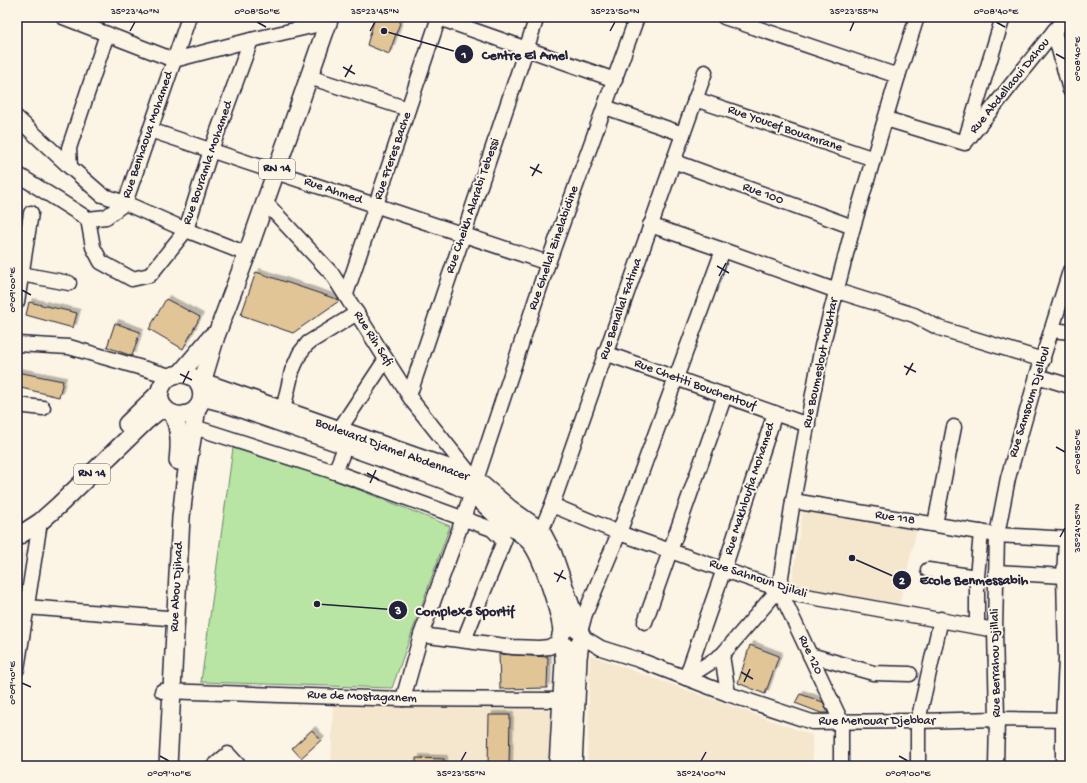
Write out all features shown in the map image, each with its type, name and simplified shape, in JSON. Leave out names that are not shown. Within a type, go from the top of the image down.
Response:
[{"type":"main road","name":"RN 14","points":[[200,391],[222,321],[329,19]]},
{"type":"main road","name":"RN 14","points":[[17,526],[27,520],[54,497],[202,349],[222,321]]},
{"type":"main road","points":[[192,376],[200,391],[192,413],[186,415],[169,412],[160,398],[168,383],[192,376]]},
{"type":"main road","name":"Boulevard Djamel Abdennacer","points":[[200,391],[221,402],[450,483],[473,487]]},
{"type":"main road","name":"Boulevard Djamel Abdennacer","points":[[200,391],[283,410],[454,470],[473,487],[510,509],[536,538],[553,554],[573,639],[566,763]]},
{"type":"main road","name":"Rue Abou Djihad","points":[[158,766],[167,691],[182,511],[200,391]]},
{"type":"main road","name":"RN 14","points":[[17,537],[40,522],[58,506],[146,421],[157,412],[169,412]]},
{"type":"main road","name":"Rue Abou Djihad","points":[[168,766],[167,618],[174,485],[180,443],[179,428],[169,412]]},
{"type":"main road","name":"Boulevard Djamel Abdennacer","points":[[566,763],[562,700],[564,662],[573,639]]},
{"type":"street","points":[[64,17],[174,60],[329,19]]},
{"type":"street","name":"Rue Benhaoua Mohamed","points":[[88,219],[106,217],[125,203],[189,17]]},
{"type":"street","points":[[438,17],[615,80]]},
{"type":"street","name":"Rue Freres Bache","points":[[346,294],[438,17]]},
{"type":"street","name":"Rue Cheikh Alarabi Tebessi","points":[[409,396],[537,17]]},
{"type":"street","name":"Rue Ghellal Zinelabidine","points":[[402,699],[420,635],[463,519],[548,263],[637,17]]},
{"type":"street","points":[[724,17],[898,76]]},
{"type":"street","name":"Rue Boumeslout Mokhtar","points":[[779,589],[822,346],[853,227],[917,17]]},
{"type":"street","points":[[964,143],[1003,17]]},
{"type":"street","points":[[1054,31],[1066,17]]},
{"type":"street","name":"Rue Abdellaoui Dahou","points":[[886,119],[964,143],[1054,31]]},
{"type":"street","name":"Rue Abdellaoui Dahou","points":[[1054,31],[1070,90]]},
{"type":"street","points":[[70,167],[69,148],[107,34]]},
{"type":"street","name":"Rue Bouramla Mohamed","points":[[88,219],[93,247],[101,262],[132,279],[150,275],[186,230],[211,150],[251,40]]},
{"type":"street","name":"Rue Benallal Fatima","points":[[536,538],[552,505],[705,72]]},
{"type":"street","points":[[309,77],[408,109]]},
{"type":"street","name":"Rue Youcef Bouamrane","points":[[695,99],[874,159]]},
{"type":"street","points":[[605,107],[683,134]]},
{"type":"street","points":[[17,118],[102,195],[125,203],[186,230],[247,254]]},
{"type":"street","name":"Rue Ahmed","points":[[150,130],[548,263]]},
{"type":"street","name":"Rue 100","points":[[673,161],[853,227]]},
{"type":"street","points":[[17,174],[88,219]]},
{"type":"street","name":"Rue Rih Safi","points":[[265,202],[332,274],[409,396],[473,487]]},
{"type":"street","points":[[17,302],[21,274],[21,245],[31,213]]},
{"type":"street","points":[[650,225],[836,291],[914,315],[939,328],[1043,360]]},
{"type":"street","points":[[420,635],[513,647],[539,648],[549,647],[573,639],[619,533],[723,250]]},
{"type":"street","name":"Rue Samsoum Djelloul","points":[[997,535],[1008,478],[1037,376],[1070,271]]},
{"type":"street","points":[[21,274],[69,283]]},
{"type":"street","points":[[283,410],[292,371],[300,353],[308,343],[357,313]]},
{"type":"street","points":[[1052,330],[1070,332]]},
{"type":"street","points":[[17,344],[70,347],[137,366],[168,383]]},
{"type":"street","name":"Rue Chetiti Bouchentouf","points":[[606,353],[808,425]]},
{"type":"street","points":[[339,430],[386,359]]},
{"type":"street","points":[[1037,376],[1070,386]]},
{"type":"street","points":[[644,622],[725,395]]},
{"type":"street","points":[[17,405],[43,408]]},
{"type":"street","name":"Rue Makhloufia Mohamed","points":[[686,678],[724,569],[775,413]]},
{"type":"street","points":[[194,427],[335,472],[492,529],[504,541],[464,640]]},
{"type":"street","points":[[935,524],[954,428]]},
{"type":"street","points":[[335,472],[346,445]]},
{"type":"street","name":"Rue 118","points":[[794,501],[997,535],[1068,539]]},
{"type":"street","name":"Rue Sahnoun Djilali","points":[[552,505],[619,533],[779,589],[808,596],[995,630]]},
{"type":"street","points":[[17,669],[40,522]]},
{"type":"street","points":[[978,626],[977,577],[981,532]]},
{"type":"street","name":"Rue Berrahou Djillali","points":[[996,766],[997,719],[995,630],[997,535]]},
{"type":"street","points":[[1063,766],[1068,659],[1064,576],[1068,539]]},
{"type":"street","points":[[928,570],[977,577]]},
{"type":"street","points":[[996,572],[1064,576]]},
{"type":"street","points":[[686,678],[722,655],[779,589]]},
{"type":"street","name":"Rue 120","points":[[779,589],[841,721]]},
{"type":"street","points":[[26,607],[167,618]]},
{"type":"street","points":[[918,766],[918,721],[941,620]]},
{"type":"street","name":"Rue Menouar Djebbar","points":[[573,639],[639,660],[728,694],[812,722],[997,719],[1066,720]]},
{"type":"street","points":[[722,655],[728,694]]},
{"type":"street","points":[[810,655],[873,673],[910,674]]},
{"type":"street","name":"Rue de Mostaganem","points":[[167,691],[402,699],[562,700]]},
{"type":"street","points":[[841,721],[841,766]]},
{"type":"street","points":[[214,766],[228,754],[239,766]]},
{"type":"shaded area","points":[[803,509],[917,529],[899,606],[791,588]]},
{"type":"shaded area","points":[[25,551],[17,605],[17,555]]},
{"type":"shaded area","points":[[590,655],[812,735],[813,766],[587,766]]},
{"type":"shaded area","points":[[333,705],[551,710],[550,766],[331,766]]},
{"type":"green space","points":[[233,448],[332,479],[450,526],[392,688],[201,682]]},
{"type":"building","points":[[375,17],[402,17],[389,54],[367,45]]},
{"type":"building","points":[[608,17],[628,17],[625,24],[607,19]]},
{"type":"building","points":[[256,272],[339,301],[293,333],[241,315]]},
{"type":"building","points":[[166,299],[200,317],[183,349],[149,329]]},
{"type":"building","points":[[29,302],[77,313],[73,328],[26,315]]},
{"type":"building","points":[[115,323],[140,332],[132,356],[107,347]]},
{"type":"building","points":[[17,372],[63,381],[59,397],[17,387]]},
{"type":"building","points":[[750,645],[779,656],[765,694],[738,683]]},
{"type":"building","points":[[499,654],[548,657],[547,688],[500,689]]},
{"type":"building","points":[[800,694],[823,702],[828,713],[821,713],[795,703]]},
{"type":"building","points":[[489,715],[510,715],[509,766],[488,766]]},
{"type":"building","points":[[312,730],[321,740],[301,758],[292,748]]},
{"type":"building","points":[[416,758],[444,759],[444,766],[416,766]]},
{"type":"place","name":"Centre El Amel","points":[[384,31]]},
{"type":"place","name":"Ecole Benmessabih","points":[[852,558]]},
{"type":"place","name":"Complexe Sportif","points":[[317,604]]}]
